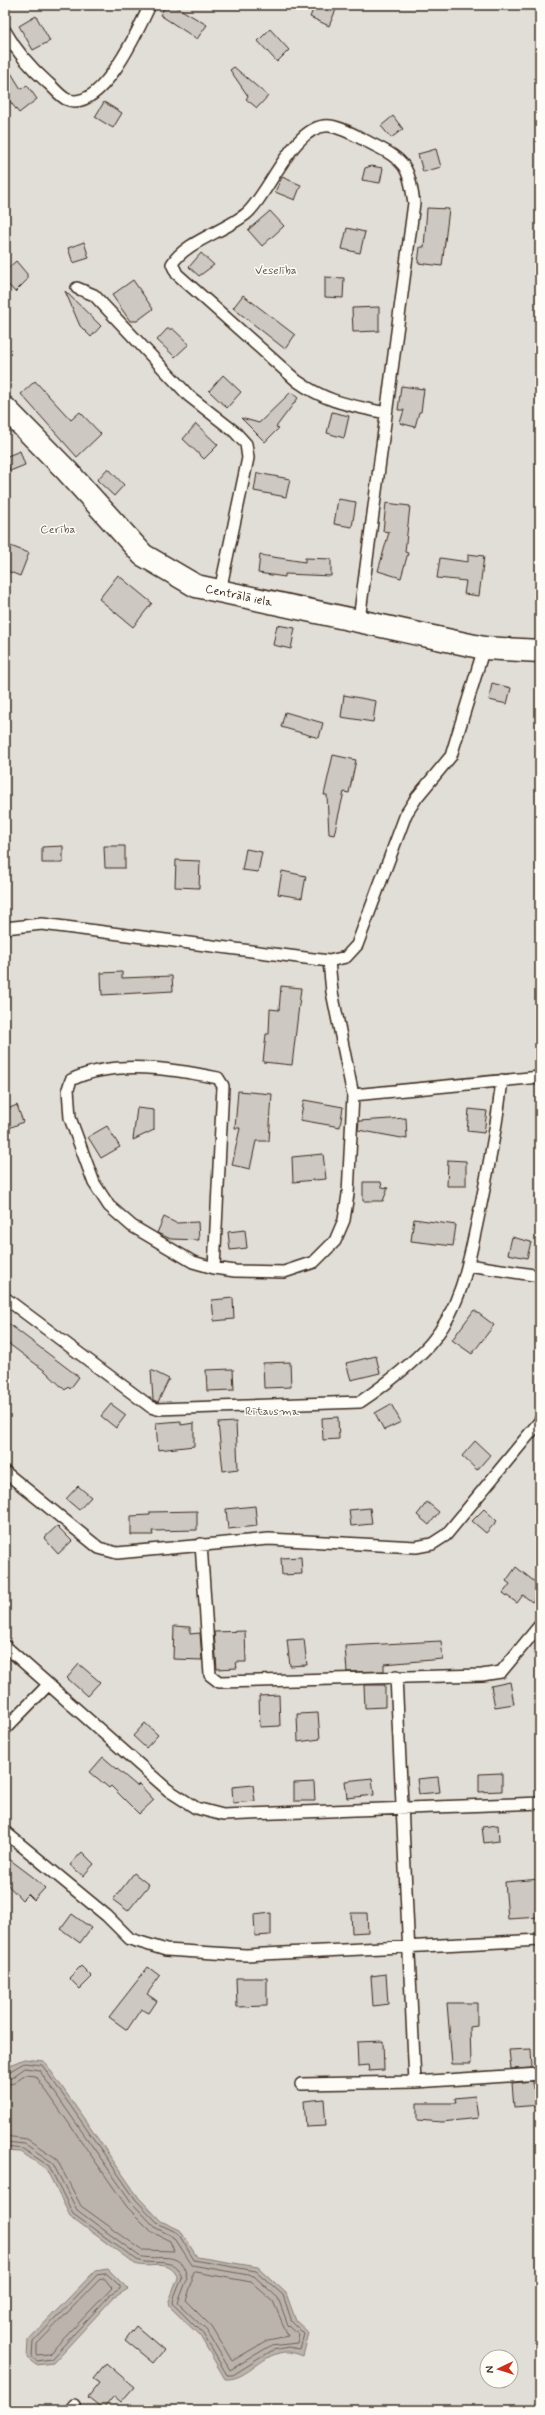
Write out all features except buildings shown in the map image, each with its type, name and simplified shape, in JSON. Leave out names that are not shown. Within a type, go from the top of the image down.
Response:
[{"type":"street","name":"Centrālā iela","points":[[5,408],[67,471],[143,555],[196,586],[484,648],[540,651]]},
{"type":"lane","points":[[5,31],[40,76],[66,99],[77,101],[92,96],[106,82],[136,34],[150,5]]},
{"type":"lane","points":[[359,620],[414,203],[409,174],[395,155],[347,131],[328,126],[313,130],[297,143],[248,212],[230,226],[178,254],[172,264],[177,274],[297,381],[314,393],[332,402],[386,412]]},
{"type":"lane","points":[[77,288],[94,295],[188,396],[235,432],[246,444],[248,458],[220,591]]},
{"type":"lane","points":[[5,928],[42,924],[329,961],[346,957],[357,945],[406,814],[416,797],[450,756],[484,648]]},
{"type":"lane","points":[[214,1268],[223,1086],[218,1078],[182,1071],[124,1068],[83,1074],[71,1080],[68,1088],[70,1118],[94,1183],[109,1206],[132,1226],[193,1262],[214,1268],[260,1272],[284,1272],[301,1268],[318,1261],[335,1241],[344,1220],[348,1194],[353,1095],[332,992],[329,961]]},
{"type":"lane","points":[[353,1095],[540,1077]]},
{"type":"lane","points":[[5,1298],[151,1408],[360,1402],[387,1384],[431,1343],[456,1303],[468,1265],[497,1132],[502,1080]]},
{"type":"lane","points":[[468,1265],[540,1276]]},
{"type":"lane","points":[[5,1472],[99,1548],[117,1553],[201,1544],[269,1539],[416,1547],[432,1544],[446,1535],[540,1421]]},
{"type":"lane","points":[[201,1544],[211,1678],[219,1682],[396,1676],[482,1675],[501,1672],[540,1625]]},
{"type":"lane","points":[[5,1646],[168,1790],[196,1808],[223,1815],[540,1803]]},
{"type":"lane","points":[[396,1676],[416,2082]]},
{"type":"lane","points":[[5,1729],[48,1684]]},
{"type":"lane","points":[[5,1832],[107,1916],[130,1939],[166,1950],[246,1955],[540,1940]]},
{"type":"lane","points":[[301,2084],[416,2082],[540,2074]]},
{"type":"green space","points":[[5,5],[540,5],[540,2410],[5,2410]]},
{"type":"water","points":[[24,2059],[44,2061],[139,2198],[161,2221],[180,2230],[197,2257],[258,2267],[286,2293],[296,2321],[309,2333],[303,2356],[290,2352],[279,2353],[271,2356],[241,2375],[225,2379],[200,2336],[170,2307],[169,2301],[178,2278],[174,2272],[165,2266],[135,2264],[70,2216],[46,2169],[21,2152],[5,2151],[5,2072],[12,2064]]},
{"type":"water","points":[[108,2269],[128,2289],[113,2298],[53,2363],[36,2365],[27,2358],[28,2340],[95,2271]]},
{"type":"park label","name":"Veselība","points":[[276,270]]},
{"type":"park label","name":"Cerība","points":[[58,529]]},
{"type":"park label","name":"Rītausma","points":[[272,1411]]}]
